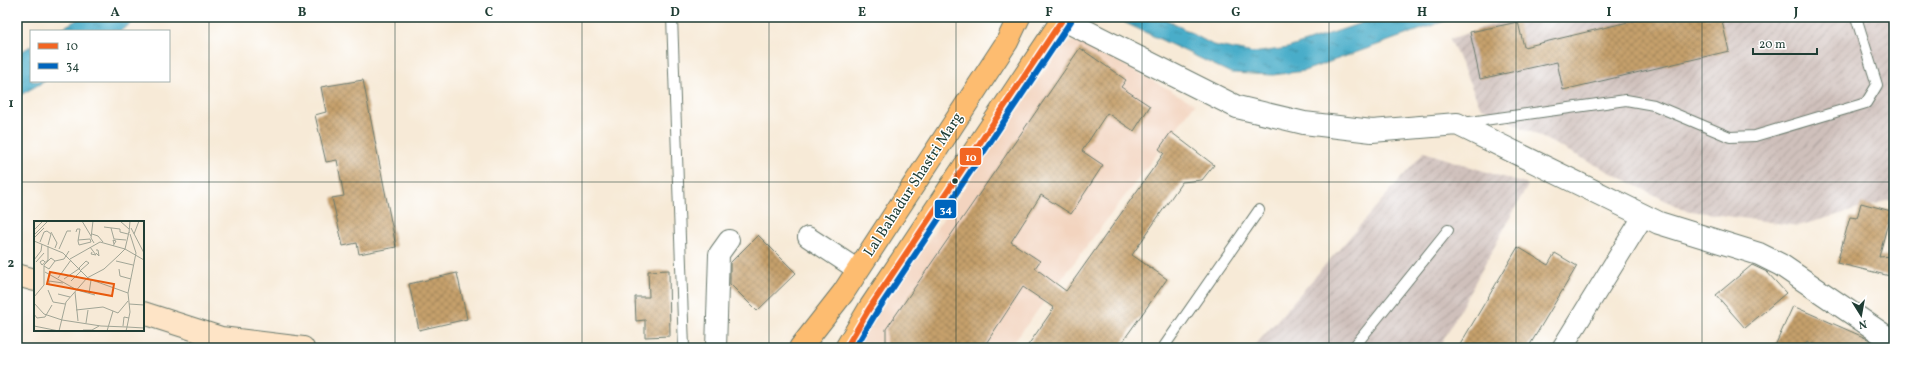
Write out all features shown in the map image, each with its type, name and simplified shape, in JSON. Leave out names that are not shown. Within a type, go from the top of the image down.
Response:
[{"type":"main road","name":"Lal Bahadur Shastri Marg","points":[[800,348],[843,293],[1008,42],[1019,17]]},
{"type":"main road","name":"Lal Bahadur Shastri Marg","points":[[846,348],[868,309],[1062,18]]},
{"type":"main road","points":[[17,275],[34,280]]},
{"type":"main road","points":[[144,314],[221,338],[303,348]]},
{"type":"street","points":[[1062,18],[1237,107],[1304,123],[1372,130],[1457,124],[1644,215],[1677,229],[1759,254],[1780,265],[1894,342]]},
{"type":"street","points":[[1562,348],[1644,215]]},
{"type":"street","points":[[808,237],[858,270]]},
{"type":"street","points":[[716,348],[719,254],[729,240]]},
{"type":"lane","points":[[672,17],[684,348]]},
{"type":"lane","points":[[1457,124],[1626,100],[1654,105],[1730,137],[1755,136],[1866,103],[1877,85],[1856,17]]},
{"type":"lane","points":[[1163,348],[1259,210]]},
{"type":"lane","points":[[1353,348],[1448,230]]},
{"type":"shaded area","points":[[1515,17],[1894,17],[1894,199],[1798,226],[1684,210],[1480,106],[1450,39]]},
{"type":"shaded area","points":[[1079,40],[1195,104],[1009,348],[854,348],[1063,45]]},
{"type":"shaded area","points":[[1424,152],[1528,185],[1439,348],[1253,348]]},
{"type":"water","points":[[82,17],[141,17],[122,30],[59,30]]},
{"type":"water","points":[[1113,17],[1162,17],[1213,45],[1253,53],[1288,48],[1379,17],[1456,17],[1304,71],[1273,75],[1231,73]]},
{"type":"water","points":[[30,47],[30,82],[43,82],[17,97],[17,54]]},
{"type":"building","points":[[1649,17],[1721,17],[1729,51],[1563,90],[1557,62],[1480,79],[1470,32],[1518,22],[1524,47]]},
{"type":"building","points":[[1080,48],[1126,80],[1121,87],[1150,106],[1134,131],[1107,113],[1082,151],[1103,165],[1071,214],[1041,195],[1011,242],[1040,261],[1035,268],[1066,291],[1164,153],[1159,149],[1171,132],[1214,165],[1202,180],[1182,182],[1132,255],[1167,279],[1118,348],[1026,348],[1054,308],[1023,287],[983,348],[886,348],[886,329]]},
{"type":"building","points":[[363,80],[396,247],[359,254],[357,243],[343,246],[332,198],[344,196],[337,160],[326,162],[315,115],[326,112],[321,87]]},
{"type":"building","points":[[1861,203],[1891,211],[1879,257],[1894,256],[1894,277],[1837,263],[1850,217],[1857,218]]},
{"type":"building","points":[[758,235],[796,273],[757,311],[730,284],[730,263]]},
{"type":"building","points":[[1518,247],[1548,265],[1555,253],[1577,266],[1528,348],[1458,348]]},
{"type":"building","points":[[1752,265],[1767,272],[1786,293],[1745,328],[1716,295]]},
{"type":"building","points":[[669,270],[670,336],[645,337],[645,320],[636,321],[635,297],[649,297],[648,271]]},
{"type":"building","points":[[457,273],[467,319],[419,330],[409,284]]},
{"type":"building","points":[[1793,306],[1868,339],[1881,348],[1822,348],[1807,341],[1803,348],[1774,348]]},
{"type":"transit line","name":"10","points":[[846,348],[869,309],[1064,17]]},
{"type":"transit line","name":"34","points":[[855,348],[876,313],[1071,21]]}]
